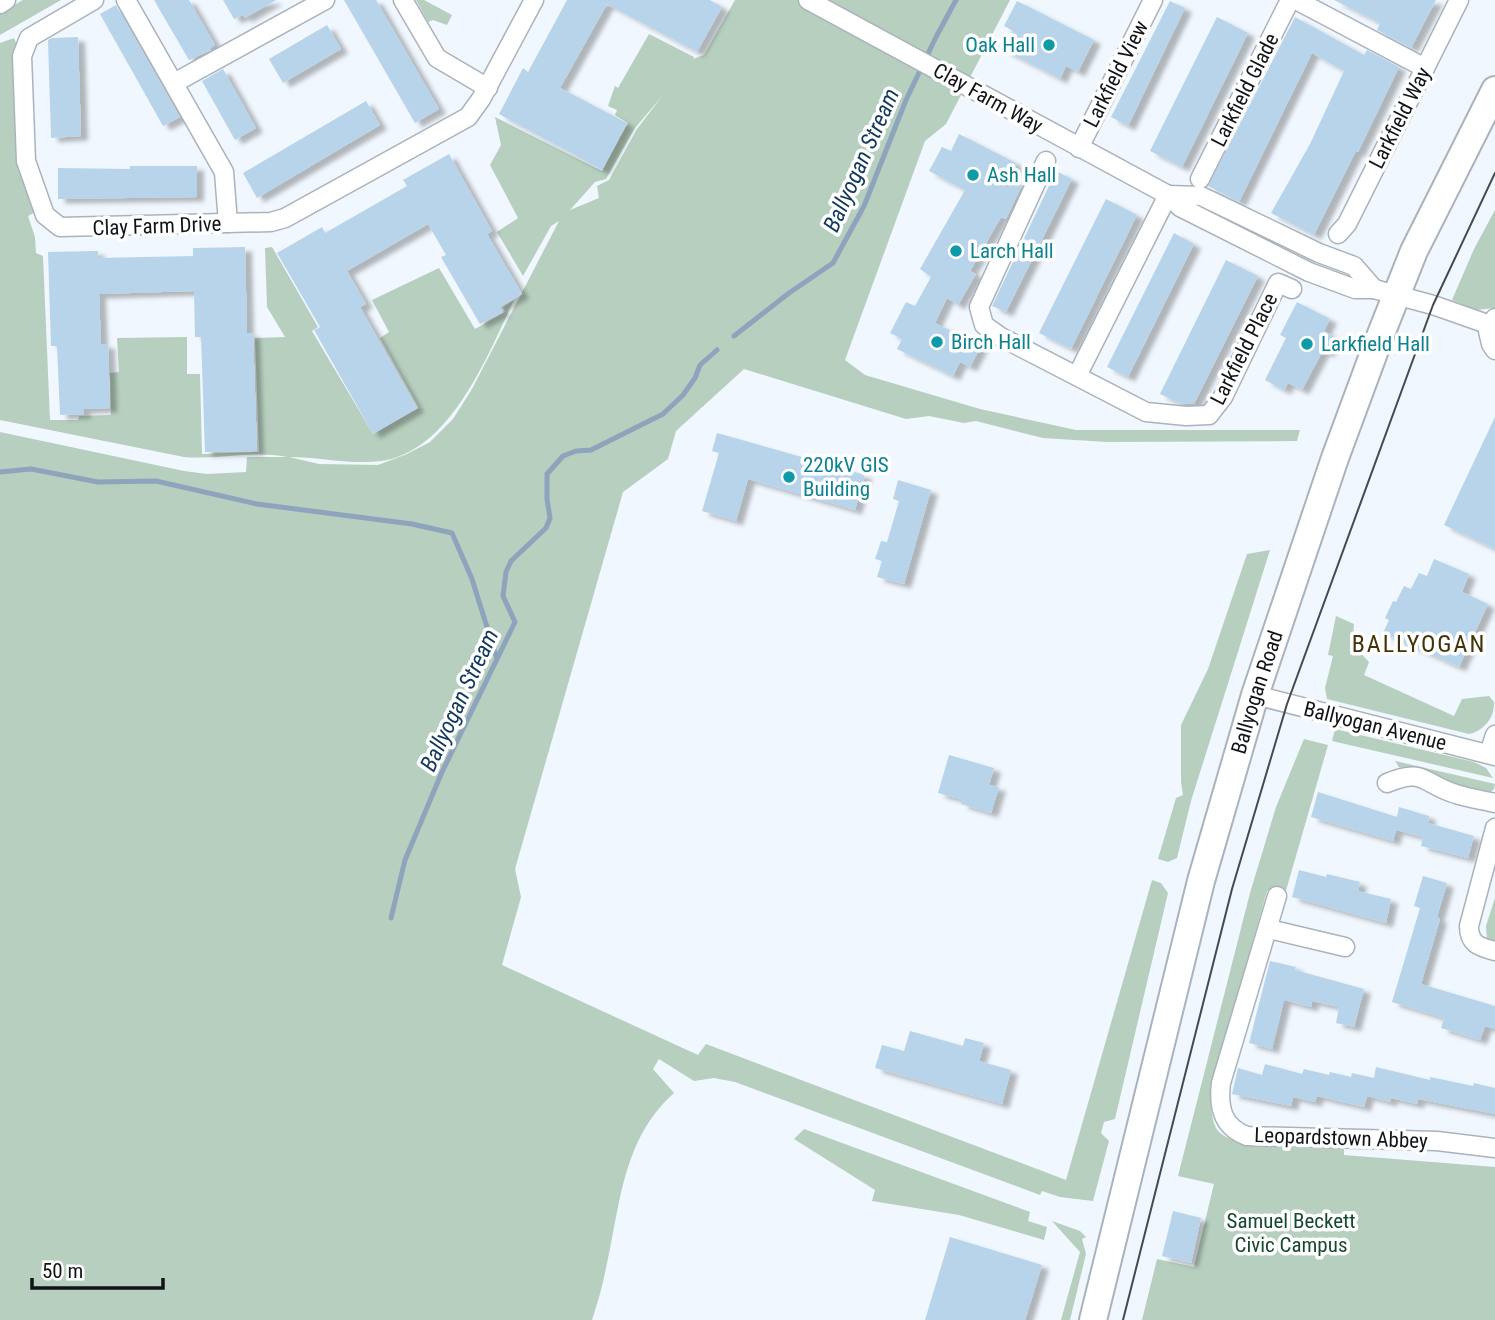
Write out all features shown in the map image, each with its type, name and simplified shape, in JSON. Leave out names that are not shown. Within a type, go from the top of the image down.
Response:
[{"type":"street","points":[[0,4],[6,0]]},
{"type":"street","name":"Clay Farm Drive","points":[[94,0],[29,38],[22,56],[26,161],[45,215],[60,227],[271,222],[285,218],[468,117],[488,88],[534,0]]},
{"type":"street","points":[[126,0],[224,172],[228,223]]},
{"type":"street","points":[[174,83],[325,0]]},
{"type":"street","points":[[403,0],[437,58],[488,88]]},
{"type":"street","name":"Clay Farm Way","points":[[808,0],[1168,195],[1180,207],[1309,272],[1355,289],[1385,292],[1492,321]]},
{"type":"street","name":"Larkfield View","points":[[1079,148],[1153,0]]},
{"type":"street","name":"Larkfield Glade","points":[[1200,179],[1290,0]]},
{"type":"street","points":[[1296,0],[1425,68]]},
{"type":"street","name":"Larkfield Way","points":[[1338,234],[1347,224],[1459,0]]},
{"type":"street","name":"Ballyogan Road","points":[[1093,1320],[1200,881],[1255,695],[1335,458],[1385,292],[1442,194],[1495,90]]},
{"type":"street","name":"Larkfield Place","points":[[1046,161],[979,307],[984,325],[1000,337],[1146,412],[1209,415],[1223,397],[1278,283],[1292,289]]},
{"type":"street","points":[[1077,376],[1168,195]]},
{"type":"street","points":[[1492,321],[1488,338],[1495,350]]},
{"type":"street","name":"Ballyogan Avenue","points":[[1255,695],[1492,755]]},
{"type":"street","points":[[1492,755],[1495,735]]},
{"type":"street","points":[[1387,783],[1407,775],[1418,776],[1456,794],[1495,803]]},
{"type":"street","points":[[1495,828],[1469,926],[1469,935],[1477,946],[1495,951]]},
{"type":"street","name":"Leopardstown Abbey","points":[[1278,896],[1221,1083],[1219,1100],[1227,1123],[1236,1132],[1247,1136],[1437,1141],[1495,1148]]},
{"type":"street","points":[[1269,929],[1345,947]]},
{"type":"green space","points":[[23,0],[61,0],[0,35],[0,13]]},
{"type":"green space","points":[[416,0],[424,0],[452,15],[447,25],[433,20],[428,22]]},
{"type":"green space","points":[[735,0],[1010,0],[946,124],[925,141],[845,360],[865,375],[980,409],[1076,430],[1300,430],[1297,441],[1107,442],[1043,438],[976,421],[964,423],[929,416],[906,419],[744,369],[676,431],[668,459],[623,492],[515,869],[521,897],[502,965],[698,1055],[706,1044],[1066,1180],[1152,880],[1161,883],[1168,893],[1115,1119],[1104,1122],[1101,1133],[1109,1141],[1093,1201],[1060,1197],[1042,1191],[1040,1195],[735,1082],[714,1078],[694,1081],[659,1059],[653,1069],[674,1093],[656,1112],[633,1154],[619,1200],[604,1279],[592,1320],[0,1320],[0,432],[207,474],[246,472],[247,457],[287,457],[261,454],[184,457],[0,420],[0,43],[14,38],[16,43],[18,165],[35,212],[28,216],[35,237],[36,253],[43,256],[50,420],[78,420],[79,416],[111,415],[110,373],[119,372],[117,338],[187,337],[187,374],[200,374],[202,454],[259,452],[255,338],[285,337],[267,307],[265,248],[272,247],[318,327],[312,331],[373,434],[419,408],[380,338],[389,332],[372,300],[439,268],[475,329],[505,312],[503,307],[514,300],[464,398],[428,440],[406,454],[381,461],[289,457],[319,464],[378,465],[407,454],[430,442],[453,419],[472,389],[559,221],[551,226],[523,276],[497,232],[518,218],[490,165],[501,145],[495,117],[602,171],[628,123],[615,115],[617,110],[608,106],[615,86],[618,88],[649,34],[694,57],[693,59],[704,55]],"holes":[[[663,95],[637,129],[609,180],[597,186],[599,198],[570,210],[595,182],[606,179],[635,128]]]},
{"type":"green space","points":[[1495,210],[1495,308],[1476,310],[1452,300],[1474,249]]},
{"type":"green space","points":[[1270,550],[1191,801],[1177,858],[1168,862],[1158,859],[1176,798],[1183,795],[1181,725],[1208,669],[1247,554]]},
{"type":"green space","points":[[1336,616],[1354,624],[1356,645],[1369,662],[1364,675],[1454,716],[1462,699],[1489,696],[1494,702],[1494,708],[1488,722],[1469,734],[1327,699],[1325,688],[1333,656],[1328,655]]},
{"type":"green space","points":[[1335,729],[1474,762],[1486,768],[1493,778],[1332,741]]},
{"type":"green space","name":"Samuel Beckett Civic Campus","points":[[1304,739],[1328,745],[1285,894],[1267,891],[1211,1090],[1214,1124],[1224,1136],[1255,1145],[1344,1148],[1344,1155],[1495,1167],[1495,1320],[1142,1320],[1157,1259],[1194,1267],[1214,1184],[1178,1176],[1250,893],[1276,807]]},
{"type":"green space","points":[[1395,761],[1495,784],[1494,789],[1488,794],[1465,789],[1399,767]]},
{"type":"green space","points":[[1495,898],[1495,942],[1487,940],[1486,926]]},
{"type":"green space","points":[[804,1129],[1030,1212],[1028,1221],[1047,1227],[1044,1240],[959,1215],[872,1201],[875,1190],[794,1139]]},
{"type":"green space","points":[[1052,1221],[1080,1231],[1086,1237],[1082,1239],[1086,1254],[1070,1320],[1061,1320],[1080,1252]]},
{"type":"building","points":[[154,0],[189,0],[215,45],[211,50],[189,60]]},
{"type":"building","points":[[223,0],[276,0],[245,18],[243,15],[234,19]]},
{"type":"building","points":[[344,0],[376,0],[439,109],[415,123]]},
{"type":"building","points":[[567,0],[710,0],[722,7],[697,52],[607,4],[560,88],[627,123],[602,170],[499,114],[523,68],[528,72]]},
{"type":"building","points":[[1334,0],[1436,0],[1411,48],[1377,30],[1380,23]]},
{"type":"building","name":"Oak Hall","points":[[1017,1],[1094,40],[1078,72],[1066,66],[1060,79],[1004,50],[1013,31],[1004,26]]},
{"type":"building","points":[[1170,1],[1185,8],[1128,126],[1111,117]]},
{"type":"building","points":[[116,5],[180,117],[163,126],[100,14]]},
{"type":"building","points":[[1217,17],[1248,33],[1182,167],[1150,151]]},
{"type":"building","points":[[1295,17],[1364,55],[1367,50],[1399,67],[1314,235],[1271,213],[1310,144],[1344,71],[1312,53],[1239,202],[1208,186]]},
{"type":"building","points":[[327,25],[341,49],[283,83],[269,59]]},
{"type":"building","points":[[78,37],[81,136],[51,138],[48,40]]},
{"type":"building","points":[[223,69],[256,128],[235,140],[202,81]]},
{"type":"building","points":[[366,101],[380,125],[257,198],[243,173]]},
{"type":"building","points":[[959,134],[1016,163],[1009,178],[1022,185],[1006,219],[1001,217],[970,271],[976,274],[958,305],[947,298],[935,323],[981,346],[970,367],[960,362],[953,376],[897,349],[902,339],[890,333],[906,302],[915,306],[931,277],[920,269],[965,190],[929,171],[942,147],[951,151]]},
{"type":"building","points":[[449,154],[492,231],[487,234],[522,294],[500,307],[503,312],[480,324],[441,257],[446,255],[428,224],[347,271],[366,304],[360,307],[417,408],[373,434],[314,330],[320,327],[277,253],[322,227],[325,233],[407,186],[403,180]]},
{"type":"building","points":[[130,166],[197,166],[197,197],[58,199],[58,168],[130,169]]},
{"type":"building","points":[[1056,171],[1072,179],[1006,312],[992,306]]},
{"type":"building","points":[[1106,199],[1137,215],[1071,349],[1039,333]]},
{"type":"building","points":[[1174,233],[1194,244],[1128,377],[1107,367]]},
{"type":"building","points":[[245,247],[247,333],[253,333],[257,451],[205,452],[201,337],[195,337],[194,291],[99,294],[101,344],[108,344],[110,408],[83,409],[84,414],[60,415],[57,346],[51,346],[48,252],[98,251],[98,258],[193,256],[193,248]]},
{"type":"building","points":[[1226,260],[1258,276],[1194,404],[1181,404],[1160,394]]},
{"type":"building","name":"Larkfield Hall","points":[[1297,302],[1330,319],[1324,331],[1336,337],[1327,353],[1323,350],[1302,390],[1288,383],[1284,390],[1265,380],[1286,338],[1280,335]]},
{"type":"building","points":[[1495,417],[1495,549],[1444,525]]},
{"type":"building","name":"220kV GIS Building","points":[[717,433],[865,475],[855,510],[748,479],[736,521],[702,511],[719,453],[712,451]]},
{"type":"building","points":[[898,480],[931,490],[904,584],[877,577],[882,561],[875,559],[881,541],[887,542],[899,501],[893,499]]},
{"type":"building","points":[[1434,559],[1469,574],[1462,592],[1488,604],[1459,667],[1383,633],[1389,620],[1385,618],[1393,601],[1396,602],[1404,586],[1411,589],[1419,573],[1427,576]]},
{"type":"building","points":[[949,755],[994,768],[989,785],[999,787],[991,813],[961,804],[963,800],[938,793]]},
{"type":"building","points":[[1318,792],[1397,817],[1399,807],[1429,816],[1428,823],[1474,836],[1468,858],[1421,846],[1423,837],[1396,830],[1393,841],[1311,817]]},
{"type":"building","points":[[1299,870],[1360,882],[1358,891],[1391,899],[1386,923],[1292,897]]},
{"type":"building","points":[[1423,876],[1447,883],[1437,917],[1440,919],[1421,984],[1495,1006],[1495,1029],[1485,1026],[1480,1040],[1441,1028],[1444,1018],[1392,1002],[1420,908],[1414,906]]},
{"type":"building","points":[[1270,961],[1364,989],[1354,1027],[1336,1023],[1339,1007],[1312,1001],[1311,1007],[1284,1000],[1272,1049],[1249,1043]]},
{"type":"building","points":[[910,1031],[963,1046],[965,1038],[984,1043],[979,1061],[1011,1070],[1002,1104],[875,1068],[882,1045],[904,1051]]},
{"type":"building","points":[[1265,1064],[1302,1074],[1304,1069],[1329,1075],[1330,1072],[1351,1077],[1352,1073],[1374,1078],[1376,1067],[1430,1080],[1430,1077],[1473,1086],[1474,1083],[1495,1088],[1495,1114],[1418,1099],[1417,1104],[1391,1098],[1390,1102],[1367,1096],[1364,1107],[1317,1096],[1315,1102],[1293,1097],[1291,1106],[1232,1094],[1238,1068],[1262,1075]]},
{"type":"building","points":[[1173,1211],[1201,1218],[1191,1263],[1162,1256]]},
{"type":"building","points":[[950,1237],[1042,1265],[1025,1320],[925,1320]]},
{"type":"waterway","name":"Ballyogan Stream","points":[[734,336],[833,263],[864,206],[906,100],[956,0]]},
{"type":"waterway","name":"Ballyogan Stream","points":[[391,918],[405,860],[442,772],[515,622],[503,596],[506,572],[511,561],[546,528],[550,518],[547,474],[563,456],[576,451],[591,450],[663,414],[683,395],[700,365],[717,350]]},
{"type":"waterway","points":[[0,472],[31,469],[98,482],[156,481],[257,504],[412,524],[452,533],[472,579],[496,656]]},
{"type":"tram line","points":[[1123,1320],[1232,889],[1287,704],[1433,305],[1495,173]]},
{"type":"place","name":"Oak Hall","points":[[1049,45]]},
{"type":"place","name":"Ash Hall","points":[[973,175]]},
{"type":"place","name":"Larch Hall","points":[[956,251]]},
{"type":"place","name":"Birch Hall","points":[[937,342]]},
{"type":"place","name":"Larkfield Hall","points":[[1307,344]]},
{"type":"place","name":"220kV GIS Building","points":[[789,477]]},
{"type":"district","name":"BALLYOGAN","points":[[1419,644]]}]
